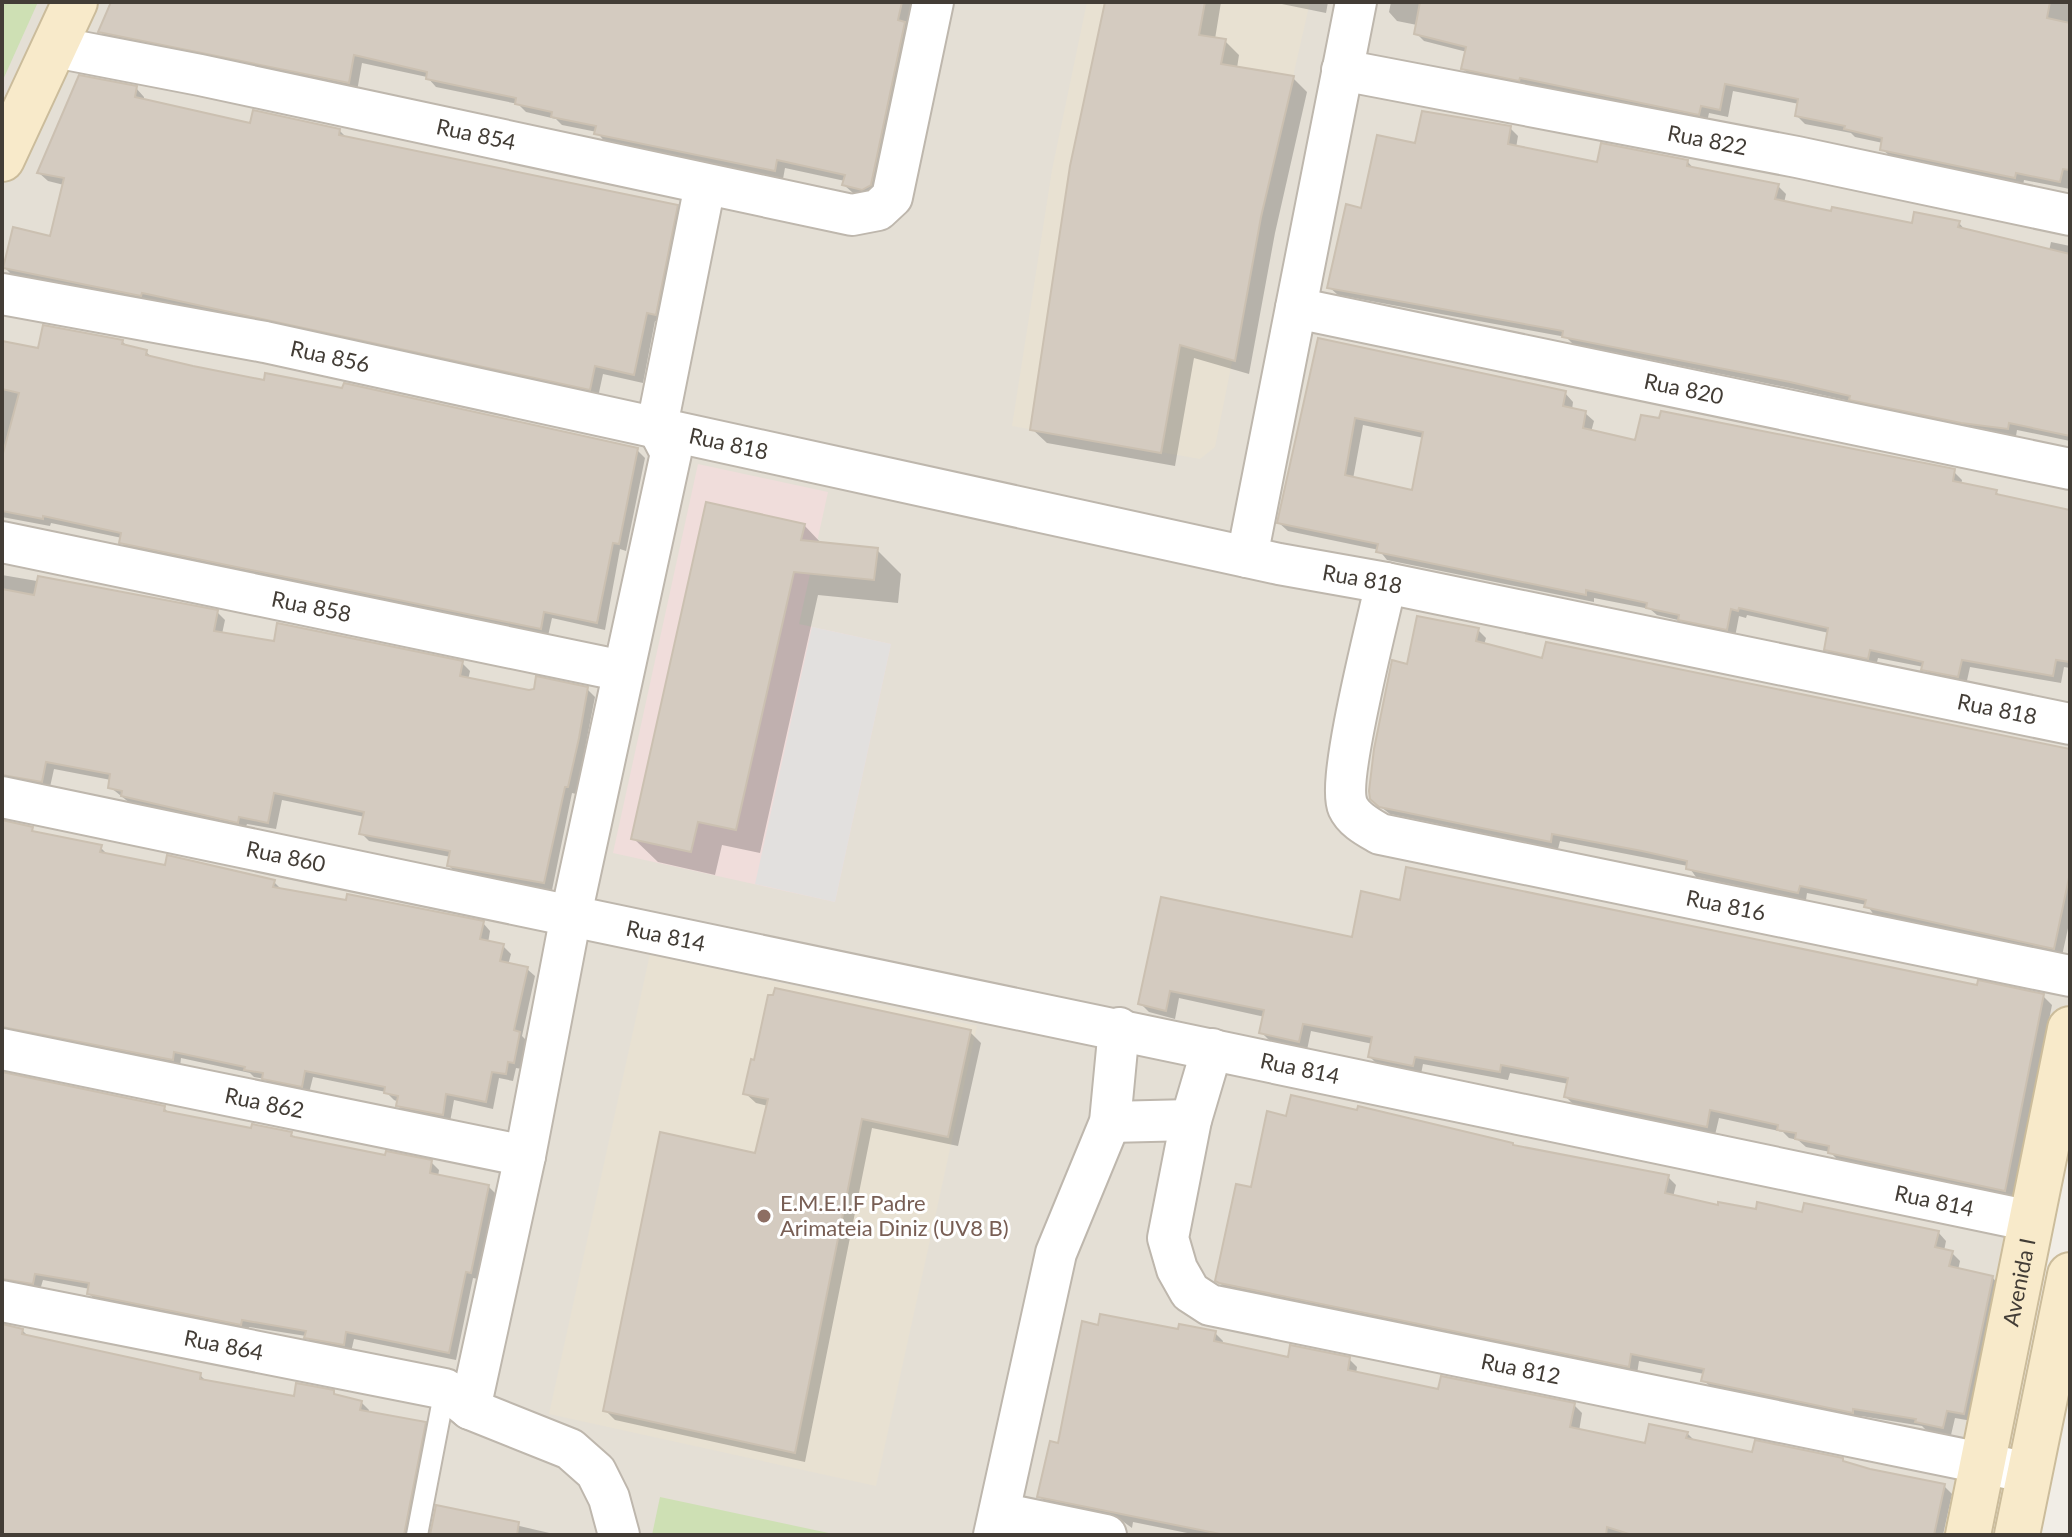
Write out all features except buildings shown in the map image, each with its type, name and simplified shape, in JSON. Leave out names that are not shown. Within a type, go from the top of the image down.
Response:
[{"type":"street","points":[[2,159],[75,2]]},
{"type":"street","name":"Rua 854","points":[[55,47],[852,215],[878,210],[892,197],[933,2]]},
{"type":"street","points":[[1247,557],[1356,2]]},
{"type":"street","name":"Rua 822","points":[[1342,70],[1782,154],[2070,215]]},
{"type":"street","points":[[457,1399],[525,1156],[571,915],[671,453],[657,426],[705,185]]},
{"type":"street","name":"Rua 856","points":[[2,294],[265,342],[657,426]]},
{"type":"street","name":"Rua 820","points":[[1296,308],[2070,469]]},
{"type":"street","name":"Rua 818","points":[[657,426],[1247,557],[2070,724]]},
{"type":"street","name":"Rua 858","points":[[2,542],[623,671]]},
{"type":"street","name":"Rua 816","points":[[1386,583],[1346,766],[1346,805],[1358,820],[1380,834],[2070,976]]},
{"type":"street","name":"Rua 860","points":[[2,797],[571,915]]},
{"type":"street","name":"Rua 814","points":[[571,915],[2031,1221]]},
{"type":"street","points":[[1106,1535],[997,1524],[1056,1253],[1110,1122],[1119,1028]]},
{"type":"street","name":"Avenida I","points":[[1968,1535],[2070,1029]]},
{"type":"street","name":"Rua 862","points":[[2,1049],[525,1156]]},
{"type":"street","name":"Rua 812","points":[[1212,1049],[1191,1120],[1168,1238],[1177,1269],[1190,1292],[1210,1305],[2030,1473]]},
{"type":"street","points":[[1110,1122],[1191,1120]]},
{"type":"street","points":[[2017,1535],[2066,1322],[2070,1275]]},
{"type":"street","name":"Rua 864","points":[[2,1301],[457,1399],[570,1449],[596,1472],[609,1498],[619,1535]]},
{"type":"lane","points":[[417,1535],[457,1399]]},
{"type":"shaded area","points":[[2,2],[2070,2],[2070,1065],[1974,1535],[2,1535]]},
{"type":"shaded area","points":[[1087,2],[1310,2],[1261,217],[1215,447],[1200,459],[1012,426],[1052,170]]},
{"type":"shaded area","points":[[698,464],[828,492],[799,624],[891,644],[835,902],[613,853]]},
{"type":"shaded area","points":[[812,627],[891,644],[835,902],[755,884]]},
{"type":"shaded area","name":"E.M.E.I.F Padre Arimateia Diniz (UV8 B)","points":[[650,954],[977,1026],[876,1486],[549,1414]]},
{"type":"green space","points":[[2,2],[38,2],[2,82]]},
{"type":"green space","points":[[660,1497],[838,1535],[652,1535]]},
{"type":"place","name":"E.M.E.I.F Padre Arimateia Diniz (UV8 B)","points":[[764,1216]]}]
